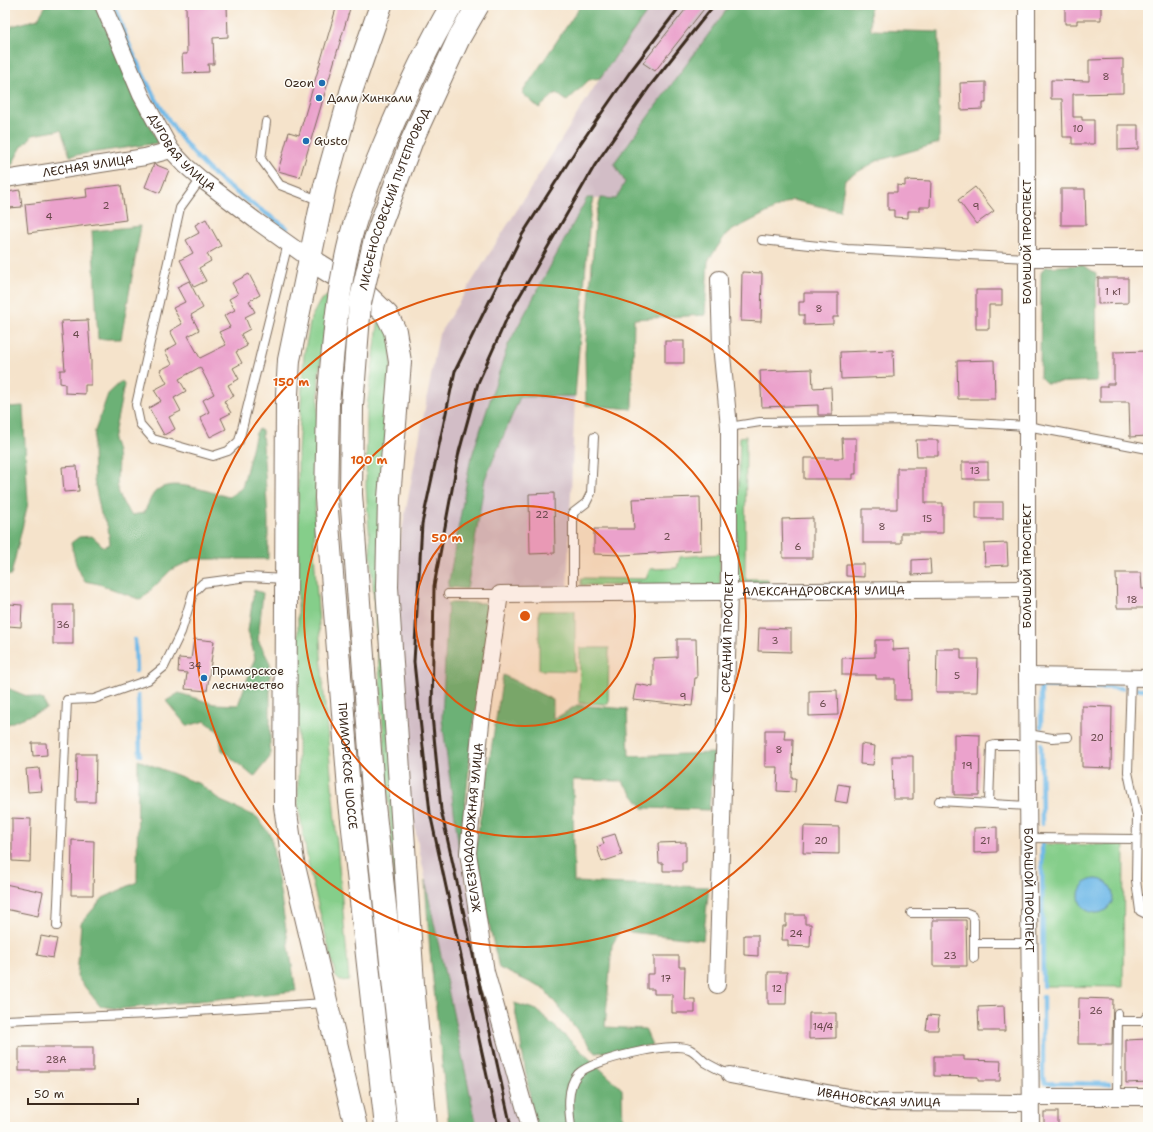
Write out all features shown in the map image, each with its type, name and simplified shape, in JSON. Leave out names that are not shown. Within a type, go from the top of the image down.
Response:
[{"type":"main road","points":[[356,1127],[325,1003],[293,862],[285,806],[289,360],[322,202],[352,89],[381,5]]},
{"type":"main road","name":"ЛИСЬЕНОСОВСКИЙ ПУТЕПРОВОД","points":[[328,404],[338,304],[351,235],[372,174],[395,118],[437,32],[452,5]]},
{"type":"main road","name":"ЛИСЬЕНОСОВСКИЙ ПУТЕПРОВОД","points":[[352,406],[360,303],[376,238],[412,140],[459,38],[478,5]]},
{"type":"main road","points":[[311,260],[364,293],[387,315],[395,331],[400,362],[389,498],[387,587],[412,976],[426,1127]]},
{"type":"main road","name":"ПРИМОРСКОЕ ШОССЕ","points":[[328,404],[326,498],[350,802],[386,1127]]},
{"type":"main road","name":"ПРИМОРСКОЕ ШОССЕ","points":[[352,406],[351,494],[374,805],[410,1127]]},
{"type":"street","name":"ДУГОВАЯ УЛИЦА","points":[[103,5],[141,95],[171,150],[201,179],[311,260]]},
{"type":"street","name":"БОЛЬШОЙ ПРОСПЕКТ","points":[[1028,5],[1027,676],[1030,1127]]},
{"type":"street","name":"ЛЕСНАЯ УЛИЦА","points":[[5,179],[145,157],[171,150]]},
{"type":"street","points":[[1027,258],[1148,258]]},
{"type":"street","name":"СРЕДНИЙ ПРОСПЕКТ","points":[[717,985],[729,592],[728,427],[721,345],[719,279]]},
{"type":"street","name":"АЛЕКСАНДРОВСКАЯ УЛИЦА","points":[[500,594],[1027,590]]},
{"type":"street","name":"ЖЕЛЕЗНОДОРОЖНАЯ УЛИЦА","points":[[500,594],[480,723],[468,853],[486,972],[530,1127]]},
{"type":"street","points":[[1027,676],[1148,678]]},
{"type":"street","name":"ИВАНОВСКАЯ УЛИЦА","points":[[730,1075],[875,1102],[1148,1097]]},
{"type":"lane","points":[[266,122],[261,159],[280,185],[322,202]]},
{"type":"lane","points":[[201,179],[180,208],[136,405],[140,424],[153,439],[213,456],[228,451],[239,441],[288,243]]},
{"type":"lane","points":[[762,240],[847,250],[1027,258]]},
{"type":"lane","points":[[728,427],[760,422],[917,420],[1027,426],[1148,449]]},
{"type":"lane","points":[[573,594],[573,513],[586,503],[591,493],[594,437]]},
{"type":"lane","points":[[57,926],[67,700],[94,699],[148,680],[164,667],[181,632],[192,593],[203,583],[247,577],[286,580]]},
{"type":"lane","points":[[448,594],[500,594]]},
{"type":"lane","points":[[1131,678],[1128,772],[1137,815],[1136,839],[1138,904],[1140,911],[1148,915]]},
{"type":"lane","points":[[989,803],[991,746],[1028,739],[1068,738]]},
{"type":"lane","points":[[940,801],[1028,806]]},
{"type":"lane","points":[[1029,838],[1136,839]]},
{"type":"lane","points":[[911,913],[967,913],[972,915],[974,920],[974,958]]},
{"type":"lane","points":[[974,943],[1029,943]]},
{"type":"lane","points":[[5,1020],[150,1014],[325,1003]]},
{"type":"lane","points":[[1117,1097],[1118,1017],[1143,1021],[1148,1015]]},
{"type":"lane","points":[[571,1127],[569,1108],[572,1085],[577,1075],[600,1061],[672,1046],[688,1049],[707,1063],[730,1075]]},
{"type":"shaded area","points":[[652,5],[730,5],[721,16],[616,200],[587,198],[508,345],[448,587],[442,719],[460,856],[523,1127],[477,1127],[408,795],[394,573],[439,334],[600,78]]},
{"type":"shaded area","points":[[520,396],[575,396],[567,589],[467,589],[485,479]]},
{"type":"green space","points":[[46,5],[95,5],[158,143],[70,156],[61,130],[33,135],[21,148],[9,170],[5,170],[5,111],[7,107],[5,38],[12,26],[38,19]]},
{"type":"green space","points":[[581,5],[652,5],[600,78],[589,80],[567,101],[556,93],[539,108],[522,93]]},
{"type":"green space","points":[[730,5],[870,5],[871,30],[939,32],[939,143],[877,161],[845,179],[840,211],[792,200],[727,233],[708,261],[705,315],[634,319],[632,409],[586,405],[585,353],[596,215],[601,198],[616,199],[625,182],[614,163]]},
{"type":"green space","points":[[587,198],[594,198],[590,216],[575,396],[520,397],[485,479],[467,589],[448,587],[470,462],[508,345]]},
{"type":"green space","points":[[141,226],[121,339],[98,339],[92,231]]},
{"type":"green space","points":[[1082,265],[1096,273],[1097,381],[1046,383],[1040,377],[1041,273],[1045,267]]},
{"type":"green space","points":[[330,294],[319,373],[314,552],[323,683],[349,980],[340,981],[336,977],[310,873],[298,805],[298,451],[304,355],[311,318],[320,301]]},
{"type":"green space","points":[[379,317],[391,334],[394,816],[400,963],[366,487],[367,407]]},
{"type":"green space","points":[[5,355],[9,407],[23,406],[28,503],[11,575],[5,576]]},
{"type":"green space","points":[[122,381],[124,385],[113,440],[118,459],[117,477],[119,495],[124,505],[132,515],[144,513],[154,493],[161,488],[170,485],[180,485],[201,489],[229,497],[242,488],[256,433],[259,429],[262,431],[268,518],[268,559],[194,559],[171,570],[141,600],[99,584],[84,581],[76,564],[71,543],[79,537],[92,536],[104,547],[110,544],[108,527],[101,514],[94,480],[93,446],[95,431],[108,394]]},
{"type":"green space","points":[[746,436],[745,579],[768,579],[768,587],[735,585],[740,437]]},
{"type":"green space","points":[[720,554],[720,588],[581,585],[581,578],[646,579],[650,569],[677,568],[680,557]]},
{"type":"green space","points":[[254,590],[263,593],[258,640],[270,663],[270,757],[254,777],[222,750],[219,732],[205,721],[187,726],[166,701],[179,693],[214,704],[238,705],[255,658],[248,631]]},
{"type":"green space","points":[[448,603],[485,603],[491,629],[473,728],[460,856],[442,719]]},
{"type":"green space","points":[[539,611],[575,611],[575,671],[539,670]]},
{"type":"green space","points":[[580,648],[609,648],[608,704],[579,703]]},
{"type":"green space","points":[[503,675],[553,700],[553,720],[577,705],[627,709],[629,756],[714,753],[709,810],[643,808],[622,781],[573,780],[574,882],[709,887],[703,940],[620,931],[612,945],[605,1027],[645,1029],[652,1045],[596,1053],[544,989],[499,968],[474,857]]},
{"type":"green space","points":[[5,687],[24,695],[44,700],[46,709],[5,725]]},
{"type":"green space","points":[[138,760],[200,784],[221,801],[257,817],[271,836],[296,991],[120,1009],[100,1006],[77,977],[81,923],[103,898],[137,882]]},
{"type":"green space","points":[[1042,844],[1124,845],[1123,987],[1043,986]]},
{"type":"green space","points":[[425,880],[477,1127],[449,1127],[430,953]]},
{"type":"green space","points":[[514,1003],[537,1010],[622,1089],[623,1127],[535,1127]]},
{"type":"water","points":[[1096,879],[1108,884],[1113,896],[1108,908],[1096,913],[1084,908],[1079,896],[1084,884]]},
{"type":"building","points":[[186,5],[227,5],[228,37],[213,38],[214,64],[208,64],[209,72],[183,73],[182,54],[187,54]]},
{"type":"building","points":[[337,5],[351,5],[300,177],[278,171],[289,132],[299,135]]},
{"type":"building","points":[[689,5],[707,5],[655,71],[643,63]]},
{"type":"building","points":[[1065,5],[1101,5],[1101,20],[1077,20],[1077,24],[1065,24]]},
{"type":"building","points":[[1123,59],[1123,93],[1073,94],[1073,117],[1082,117],[1082,120],[1094,120],[1094,144],[1072,144],[1072,137],[1063,137],[1062,99],[1051,99],[1051,80],[1089,81],[1089,60]]},
{"type":"building","points":[[986,82],[986,103],[983,103],[983,109],[961,110],[960,83]]},
{"type":"building","points":[[1118,125],[1138,125],[1138,149],[1118,150]]},
{"type":"building","points":[[154,164],[169,170],[160,193],[145,187]]},
{"type":"building","points":[[905,180],[931,181],[930,207],[920,207],[920,211],[908,211],[908,218],[894,217],[894,210],[888,210],[888,192],[897,192],[897,185],[905,186]]},
{"type":"building","points":[[121,185],[126,220],[28,233],[25,204],[87,197],[86,189]]},
{"type":"building","points":[[975,187],[994,211],[976,224],[958,200]]},
{"type":"building","points":[[1061,189],[1085,189],[1086,225],[1061,225]]},
{"type":"building","points":[[20,190],[22,207],[9,208],[7,192]]},
{"type":"building","points":[[206,219],[221,246],[207,254],[211,261],[199,268],[206,281],[194,287],[180,260],[193,253],[186,240],[199,233],[195,225]]},
{"type":"building","points":[[742,272],[762,273],[761,322],[741,321]]},
{"type":"building","points":[[249,274],[260,295],[249,301],[255,312],[245,317],[250,329],[241,334],[247,346],[236,352],[242,363],[233,368],[239,379],[228,385],[234,396],[224,401],[231,413],[221,418],[226,429],[210,437],[200,417],[209,412],[203,400],[214,394],[200,367],[179,379],[186,391],[174,398],[181,411],[169,417],[175,429],[164,435],[149,408],[161,401],[154,390],[167,383],[160,370],[172,364],[165,351],[177,344],[170,331],[182,324],[173,308],[185,302],[177,287],[189,281],[203,308],[191,315],[199,330],[188,336],[200,358],[226,345],[219,332],[230,327],[224,316],[235,310],[229,299],[238,294],[232,283]]},
{"type":"building","points":[[1098,278],[1128,278],[1128,303],[1098,304]]},
{"type":"building","points":[[976,290],[1002,290],[1002,305],[989,305],[989,329],[976,329]]},
{"type":"building","points":[[804,293],[838,293],[838,317],[833,317],[833,324],[804,325],[804,315],[799,315],[799,302],[804,302]]},
{"type":"building","points":[[88,320],[91,385],[85,385],[85,394],[65,393],[65,384],[60,383],[60,370],[65,370],[61,321]]},
{"type":"building","points":[[665,341],[684,341],[684,363],[665,363]]},
{"type":"building","points":[[893,350],[894,377],[841,379],[840,352]]},
{"type":"building","points":[[1148,351],[1148,436],[1130,437],[1129,402],[1100,402],[1100,387],[1107,387],[1107,384],[1114,384],[1114,352]]},
{"type":"building","points":[[994,360],[995,399],[958,399],[957,361]]},
{"type":"building","points":[[812,369],[813,388],[831,387],[832,415],[818,415],[818,405],[762,407],[760,371]]},
{"type":"building","points":[[842,438],[856,438],[856,474],[853,474],[853,479],[804,479],[804,458],[843,458]]},
{"type":"building","points":[[916,440],[938,440],[938,456],[917,456]]},
{"type":"building","points":[[962,462],[988,462],[988,479],[962,479]]},
{"type":"building","points":[[77,466],[79,491],[64,492],[62,467]]},
{"type":"building","points":[[897,468],[925,468],[925,503],[943,503],[943,533],[901,533],[901,543],[863,543],[863,509],[897,509]]},
{"type":"building","points":[[554,493],[555,553],[530,554],[529,494]]},
{"type":"building","points":[[700,497],[701,550],[623,555],[594,554],[594,529],[634,529],[632,499]]},
{"type":"building","points":[[976,502],[1003,502],[1003,519],[976,519]]},
{"type":"building","points":[[813,518],[813,558],[783,558],[782,519]]},
{"type":"building","points":[[1007,543],[1008,565],[985,566],[984,544]]},
{"type":"building","points":[[930,559],[931,574],[912,575],[912,560]]},
{"type":"building","points":[[846,564],[864,564],[864,577],[846,576]]},
{"type":"building","points":[[1116,573],[1141,573],[1142,589],[1148,589],[1148,608],[1117,608]]},
{"type":"building","points":[[10,604],[22,605],[21,627],[8,626]]},
{"type":"building","points":[[53,605],[73,605],[73,644],[53,644]]},
{"type":"building","points":[[759,628],[791,629],[791,652],[758,651]]},
{"type":"building","points":[[194,639],[214,641],[207,691],[185,689],[187,673],[178,672],[179,658],[191,659]]},
{"type":"building","points":[[677,639],[696,639],[697,678],[695,678],[692,706],[633,700],[636,684],[653,687],[653,658],[677,657]]},
{"type":"building","points":[[875,640],[893,640],[893,650],[910,649],[911,700],[895,700],[895,679],[876,679],[876,675],[842,675],[842,658],[875,657]]},
{"type":"building","points":[[937,649],[961,649],[961,659],[978,659],[977,692],[936,692]]},
{"type":"building","points":[[837,690],[838,715],[809,716],[809,691]]},
{"type":"building","points":[[1082,706],[1112,707],[1111,768],[1082,767]]},
{"type":"building","points":[[765,730],[785,730],[784,739],[793,739],[792,778],[796,778],[795,792],[777,791],[778,767],[765,767]]},
{"type":"building","points":[[954,734],[980,735],[979,795],[954,795]]},
{"type":"building","points":[[32,743],[46,743],[47,755],[33,756]]},
{"type":"building","points":[[861,744],[875,746],[873,765],[860,764]]},
{"type":"building","points":[[77,754],[96,754],[95,802],[76,802]]},
{"type":"building","points":[[892,756],[913,756],[913,799],[893,799]]},
{"type":"building","points":[[39,768],[42,791],[28,792],[26,769]]},
{"type":"building","points":[[838,784],[850,786],[847,803],[835,801]]},
{"type":"building","points":[[12,818],[31,819],[30,862],[12,861]]},
{"type":"building","points":[[804,826],[839,827],[839,854],[803,853]]},
{"type":"building","points":[[997,827],[997,852],[974,853],[974,828]]},
{"type":"building","points":[[615,834],[622,855],[602,862],[597,847],[604,844],[602,838]]},
{"type":"building","points":[[72,840],[94,841],[93,895],[71,895]]},
{"type":"building","points":[[686,842],[686,862],[682,862],[682,871],[663,871],[663,863],[659,863],[658,843]]},
{"type":"building","points":[[5,884],[43,892],[38,916],[5,909]]},
{"type":"building","points":[[786,915],[805,915],[805,924],[811,924],[810,947],[788,946],[788,940],[782,940],[783,926],[786,926]]},
{"type":"building","points":[[933,920],[966,920],[967,966],[933,966]]},
{"type":"building","points":[[744,935],[758,935],[758,956],[744,955]]},
{"type":"building","points":[[41,936],[57,939],[53,958],[37,955]]},
{"type":"building","points":[[654,956],[679,956],[679,967],[685,967],[684,999],[695,999],[695,1013],[672,1013],[672,994],[654,994],[654,989],[647,989],[647,974],[654,974]]},
{"type":"building","points":[[768,972],[787,972],[786,1004],[768,1004]]},
{"type":"building","points":[[1079,998],[1113,999],[1112,1044],[1078,1044]]},
{"type":"building","points":[[1004,1006],[1005,1031],[979,1031],[978,1007]]},
{"type":"building","points":[[809,1013],[836,1013],[836,1038],[809,1039]]},
{"type":"building","points":[[928,1015],[939,1016],[938,1030],[926,1030]]},
{"type":"building","points":[[1148,1039],[1148,1082],[1126,1083],[1126,1040]]},
{"type":"building","points":[[19,1047],[93,1047],[93,1071],[19,1071]]},
{"type":"building","points":[[934,1056],[964,1056],[964,1060],[1001,1061],[1000,1081],[978,1081],[978,1077],[934,1076]]},
{"type":"building","points":[[1044,1112],[1058,1112],[1058,1127],[1044,1127]]},
{"type":"waterway","points":[[114,5],[131,50],[153,94],[180,136],[195,155],[220,180],[287,228]]},
{"type":"waterway","points":[[135,640],[136,671]]},
{"type":"waterway","points":[[1041,727],[1041,686],[1122,688]]},
{"type":"waterway","points":[[1138,689],[1148,689]]},
{"type":"waterway","points":[[138,696],[140,755]]},
{"type":"waterway","points":[[1041,744],[1042,824]]},
{"type":"waterway","points":[[1042,844],[1043,986]]},
{"type":"waterway","points":[[1043,997],[1043,1078],[1045,1083],[1109,1084]]},
{"type":"railway","points":[[498,1127],[430,813],[414,662],[422,524],[455,371],[522,235],[578,147],[630,72],[681,5]]},
{"type":"railway","points":[[511,1127],[441,810],[432,715],[434,586],[459,452],[478,383],[507,318],[595,165],[650,86],[714,5]]},
{"type":"place","name":"Ozon","points":[[322,83]]},
{"type":"place","name":"Дали Хинкали","points":[[319,98]]},
{"type":"place","name":"Gusto","points":[[306,141]]},
{"type":"place","name":"Приморское лесничество","points":[[204,678]]}]
